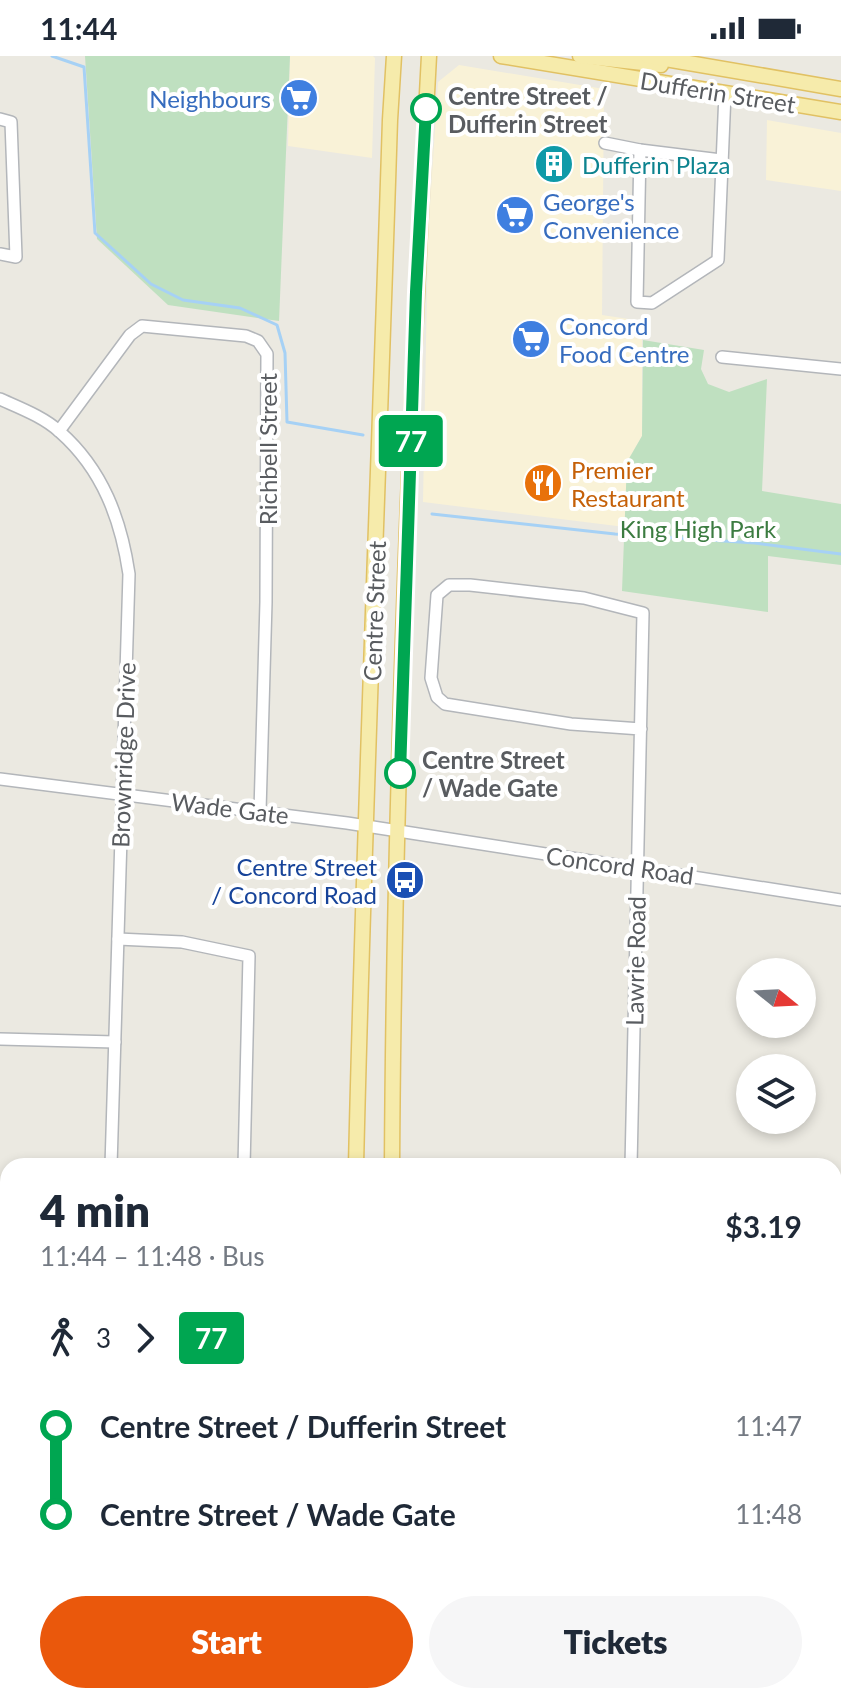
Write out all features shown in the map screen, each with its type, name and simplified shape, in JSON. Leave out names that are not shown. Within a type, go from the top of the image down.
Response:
[{"type":"main road","name":"Centre Street","points":[[356,1158],[365,826],[393,76],[397,56]]},
{"type":"main road","name":"Centre Street","points":[[392,1158],[398,833],[415,306],[429,56]]},
{"type":"main road","name":"Dufferin Street","points":[[501,56],[841,112]]},
{"type":"main road","points":[[580,56],[710,67]]},
{"type":"main road","name":"Dufferin Street","points":[[648,56],[841,89]]},
{"type":"street","points":[[640,150],[637,302],[652,303],[718,260],[725,93]]},
{"type":"street","points":[[0,119],[11,122],[16,257],[0,254]]},
{"type":"street","points":[[605,143],[721,160]]},
{"type":"street","name":"Richbell Street","points":[[59,431],[130,335],[142,326],[246,336],[258,341],[267,354],[266,602],[260,811]]},
{"type":"street","points":[[722,357],[841,369]]},
{"type":"street","name":"Brownridge Drive","points":[[0,399],[59,431],[91,468],[116,513],[129,574],[111,1158]]},
{"type":"street","name":"Lawrie Road","points":[[631,1158],[636,867],[641,729],[643,613],[584,598],[449,585],[437,595],[431,678],[437,697],[456,708],[571,724],[641,729]]},
{"type":"street","name":"Wade Gate","points":[[0,779],[260,811],[398,833]]},
{"type":"street","name":"Concord Road","points":[[398,833],[841,900]]},
{"type":"street","points":[[118,939],[182,942],[249,956],[244,1158]]},
{"type":"street","points":[[0,1039],[115,1042]]},
{"type":"shaded area","points":[[290,56],[375,58],[372,158],[288,146]]},
{"type":"shaded area","points":[[459,65],[604,89],[602,315],[642,321],[642,436],[627,462],[625,527],[423,502],[428,237],[438,82]]},
{"type":"shaded area","points":[[767,120],[841,133],[841,191],[766,180]]},
{"type":"green space","points":[[85,56],[290,56],[279,321],[168,305],[97,239]]},
{"type":"green space","name":"King High Park","points":[[643,340],[704,350],[701,369],[708,384],[729,392],[767,379],[762,491],[841,504],[841,565],[768,556],[768,612],[622,591],[627,462],[642,436]]},
{"type":"waterway","points":[[52,56],[84,67],[95,233],[151,284],[183,300],[240,308],[277,325],[285,353],[287,422],[363,435]]},
{"type":"waterway","points":[[432,514],[615,534],[755,543],[841,554]]},
{"type":"bus line","name":"77","points":[[400,773],[416,292],[426,109]]},
{"type":"place","name":"Neighbours","points":[[299,98]]},
{"type":"place","name":"Centre Street / Dufferin Street","points":[[426,109]]},
{"type":"place","name":"Dufferin Plaza","points":[[554,164]]},
{"type":"place","name":"George's Convenience","points":[[515,215]]},
{"type":"place","name":"Concord Food Centre","points":[[531,339]]},
{"type":"place","name":"Premier Restaurant","points":[[543,483]]},
{"type":"place","name":"Centre Street / Wade Gate","points":[[400,773]]},
{"type":"place","name":"Centre Street / Concord Road","points":[[405,880]]}]
